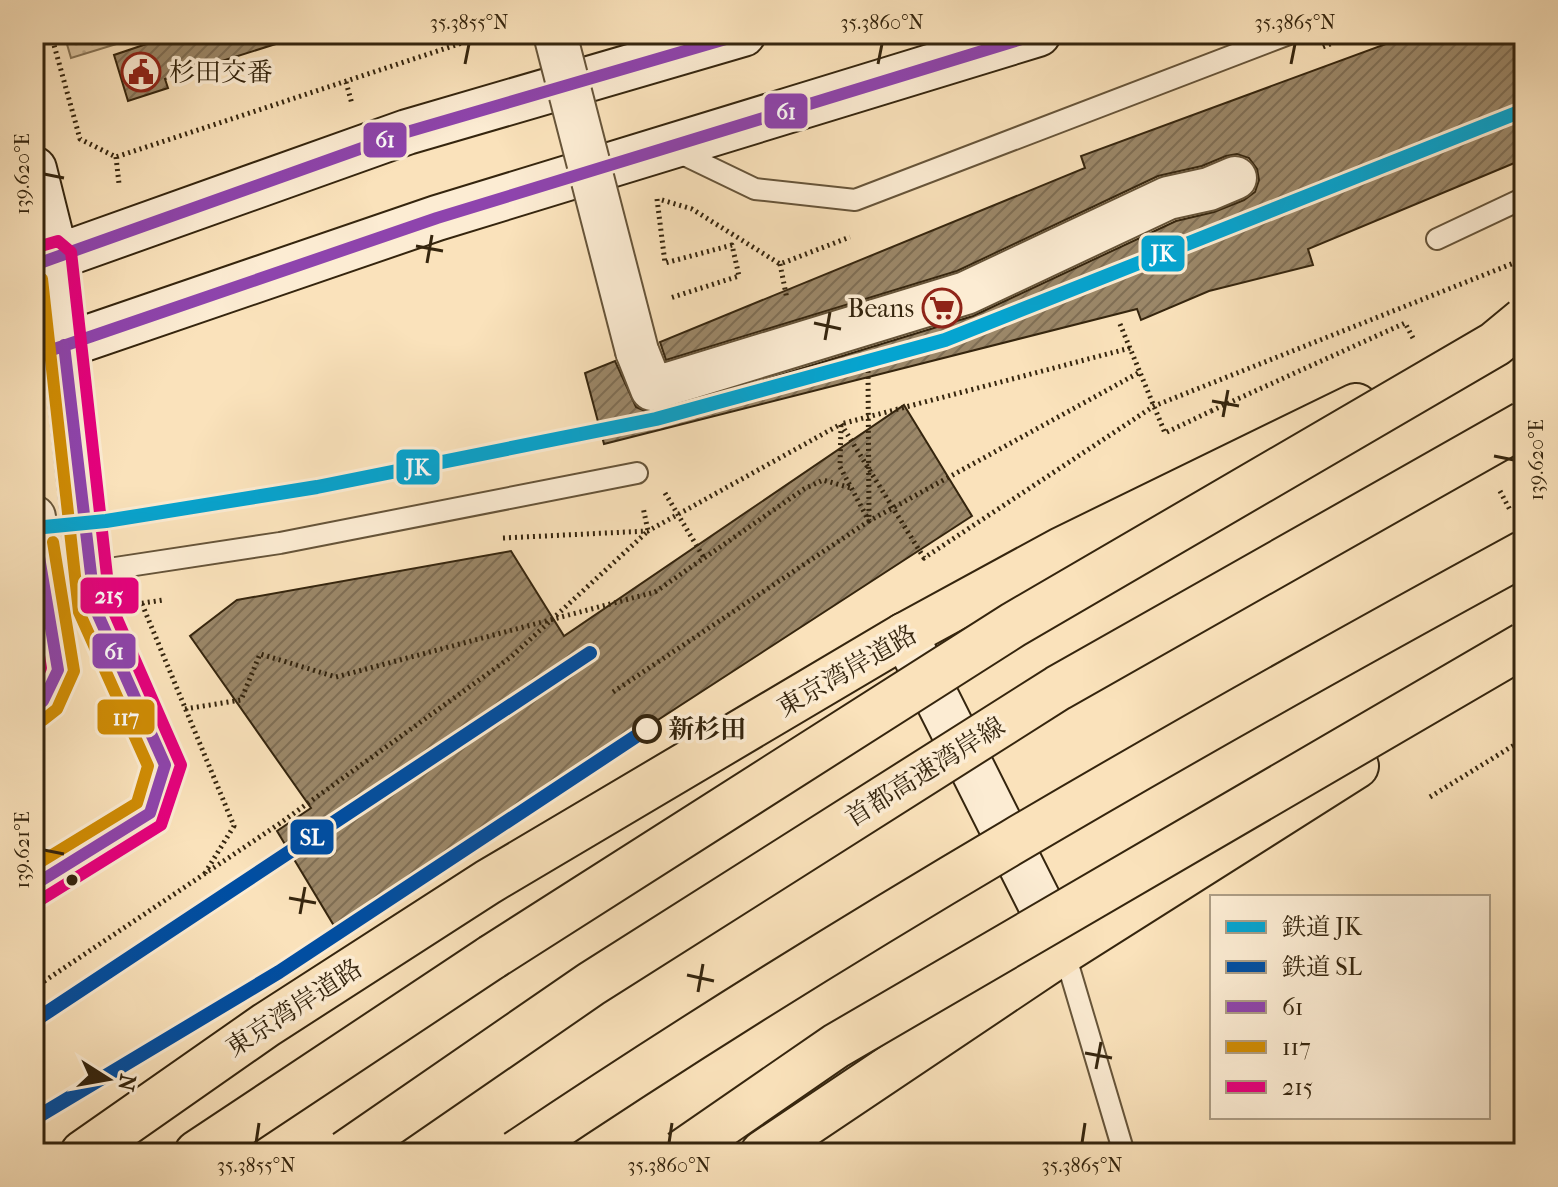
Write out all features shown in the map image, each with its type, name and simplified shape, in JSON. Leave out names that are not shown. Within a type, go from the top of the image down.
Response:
[{"type":"highway","name":"東京湾岸道路","points":[[83,1153],[266,1025],[488,882],[905,635],[1061,550],[1232,464],[1519,329]]},
{"type":"highway","points":[[197,1153],[492,957],[1013,625],[1519,329]]},
{"type":"highway","name":"首都高速湾岸線","points":[[346,1153],[591,984],[1058,688],[1524,424]]},
{"type":"highway","points":[[517,1153],[652,1062],[1205,727],[1524,553]]},
{"type":"highway","points":[[681,1153],[836,1046],[1524,645]]},
{"type":"highway","points":[[763,1153],[1064,951],[1524,659]]},
{"type":"street","points":[[555,34],[637,351],[652,389],[966,293],[1168,198],[1209,189],[1235,178]]},
{"type":"street","points":[[45,261],[407,132],[743,34]]},
{"type":"street","points":[[34,377],[49,350],[437,218],[1038,34]]},
{"type":"street","points":[[34,169],[45,261],[49,350],[89,572],[37,577],[34,517]]},
{"type":"street","points":[[905,635],[1064,951]]},
{"type":"lane","points":[[668,147],[755,189],[855,200],[1289,34]]},
{"type":"lane","points":[[1437,239],[1524,198]]},
{"type":"lane","points":[[34,885],[150,813],[165,765],[95,608],[89,572],[280,543],[637,473]]},
{"type":"lane","points":[[34,707],[43,701],[58,670],[37,577]]},
{"type":"lane","points":[[1064,951],[1124,1153]]},
{"type":"path","points":[[51,34],[80,139],[116,157],[489,34]]},
{"type":"path","points":[[346,82],[353,110]]},
{"type":"path","points":[[627,312],[739,276],[732,245],[665,263],[657,199]]},
{"type":"path","points":[[642,203],[657,199],[692,209],[780,264],[852,236]]},
{"type":"path","points":[[841,424],[924,558],[1154,406],[1524,259]]},
{"type":"path","points":[[1120,324],[1165,433],[1211,411]]},
{"type":"path","points":[[841,424],[1130,348]]},
{"type":"path","points":[[613,692],[869,521],[1140,372]]},
{"type":"path","points":[[868,392],[869,521]]},
{"type":"path","points":[[841,424],[840,467],[869,521]]},
{"type":"path","points":[[185,709],[241,700],[260,654],[336,677],[655,592],[804,489],[823,480],[851,488]]},
{"type":"path","points":[[34,988],[204,875],[511,657],[648,531]]},
{"type":"path","points":[[142,604],[234,826],[204,875]]},
{"type":"path","points":[[1430,797],[1524,739]]},
{"type":"shaded area","points":[[64,34],[149,34],[71,58]]},
{"type":"building","points":[[176,34],[278,34],[279,43],[165,79],[168,88],[128,101],[114,55]]},
{"type":"building","points":[[1413,34],[1524,34],[1524,159],[1308,249],[1313,265],[1209,291],[1141,320],[1137,309],[604,444],[585,373],[615,361],[636,407],[647,412],[659,412],[973,316],[1176,221],[1214,212],[1244,200],[1255,192],[1259,180],[1257,169],[1249,158],[1237,154],[1226,156],[1202,166],[1158,176],[957,271],[666,360],[660,342],[1085,168],[1081,156]]},
{"type":"building","points":[[904,405],[972,516],[336,929],[277,831],[311,808],[190,636],[237,600],[511,551],[564,636]]},
{"type":"rail line","name":"JK","points":[[34,528],[106,521],[317,487],[656,419],[945,340],[1524,110]]},
{"type":"rail line","name":"SL","points":[[34,1021],[590,653]]},
{"type":"rail line","name":"SL","points":[[34,1119],[279,972],[647,729]]},
{"type":"transit line","name":"61","points":[[34,265],[407,132],[743,34]]},
{"type":"transit line","name":"61","points":[[34,356],[437,218],[1038,34]]},
{"type":"transit line","name":"215","points":[[34,248],[58,241],[71,252],[110,603],[181,765],[161,825],[42,899]]},
{"type":"transit line","name":"117","points":[[34,866],[137,803],[148,766],[79,612],[42,279],[39,280]]},
{"type":"transit line","name":"61","points":[[34,885],[150,813],[165,765],[95,608],[64,345]]},
{"type":"transit line","name":"117","points":[[43,720],[57,709],[74,671],[53,542]]},
{"type":"transit line","name":"61","points":[[34,707],[43,701],[58,670],[37,545]]},
{"type":"transit line","name":"215","points":[[34,624],[41,668],[34,683]]},
{"type":"place","name":"杉田交番","points":[[141,72]]},
{"type":"place","name":"Beans","points":[[942,308]]},
{"type":"place","name":"新杉田","points":[[647,729]]}]
